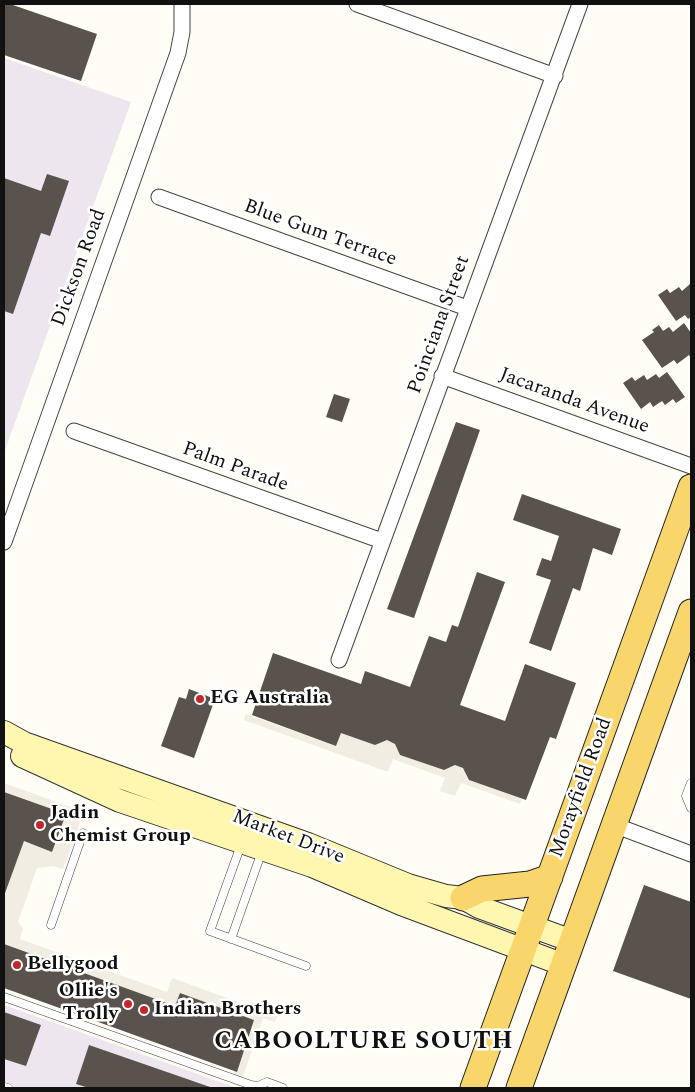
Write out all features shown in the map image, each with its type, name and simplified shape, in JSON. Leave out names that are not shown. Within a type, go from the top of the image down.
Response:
[{"type":"main road","name":"Morayfield Road","points":[[473,1088],[691,487]]},
{"type":"main road","points":[[519,1088],[691,612]]},
{"type":"main road","points":[[464,898],[482,889],[530,884],[550,877]]},
{"type":"street","name":"Dickson Road","points":[[4,542],[178,53],[182,32],[182,4]]},
{"type":"street","points":[[357,4],[555,76]]},
{"type":"street","name":"Poinciana Street","points":[[339,660],[580,4]]},
{"type":"street","name":"Blue Gum Terrace","points":[[159,198],[467,308]]},
{"type":"street","name":"Jacaranda Avenue","points":[[442,376],[691,466]]},
{"type":"street","name":"Palm Parade","points":[[74,432],[382,541]]},
{"type":"street","name":"Market Drive","points":[[4,732],[24,743],[252,836],[321,870],[401,904],[564,964]]},
{"type":"street","name":"Market Drive","points":[[4,745],[96,791],[252,836],[408,885],[446,896],[464,898],[480,907],[572,941]]},
{"type":"street","points":[[614,825],[691,854]]},
{"type":"lane","points":[[691,783],[686,796],[691,808]]},
{"type":"lane","points":[[51,925],[83,833]]},
{"type":"lane","points":[[252,836],[210,931],[306,966]]},
{"type":"lane","points":[[231,939],[252,836]]},
{"type":"lane","points":[[4,997],[251,1085],[258,1086],[266,1082],[283,1088]]},
{"type":"lane","points":[[4,1087],[8,1088]]},
{"type":"shaded area","points":[[4,58],[131,102],[4,453]]},
{"type":"shaded area","points":[[245,714],[336,746],[341,733],[375,745],[387,740],[395,744],[400,755],[444,770],[455,765],[463,768],[469,780],[522,799],[520,804],[461,783],[455,796],[440,791],[445,778],[393,759],[388,772],[244,720]]},
{"type":"shaded area","points":[[4,783],[84,812],[63,869],[53,866],[37,868],[18,922],[23,928],[20,939],[167,992],[172,978],[277,1016],[275,1022],[263,1018],[242,1079],[233,1076],[234,1071],[237,1072],[254,1020],[180,993],[175,1006],[4,944],[4,897],[24,841],[52,852],[66,814],[4,792]]},
{"type":"shaded area","points":[[4,1005],[237,1088],[4,1088]]},
{"type":"building","points":[[4,4],[10,4],[97,34],[81,81],[4,55]]},
{"type":"building","points":[[47,174],[69,181],[50,236],[41,233],[13,314],[4,311],[4,178],[41,191]]},
{"type":"building","points":[[690,284],[691,317],[688,319],[685,315],[676,321],[658,295],[667,289],[670,293],[679,287],[682,291]]},
{"type":"building","points":[[684,323],[691,333],[691,358],[689,355],[677,364],[674,360],[662,368],[642,340],[654,332],[652,330],[659,325],[663,331],[669,327],[673,332]]},
{"type":"building","points":[[667,372],[685,397],[676,403],[673,399],[665,405],[662,401],[653,407],[650,402],[641,409],[623,383],[632,377],[635,381],[644,375],[647,380],[656,374],[659,378]]},
{"type":"building","points":[[334,394],[350,399],[342,422],[326,417]]},
{"type":"building","points":[[456,422],[480,430],[414,618],[387,609]]},
{"type":"building","points":[[522,494],[621,529],[612,555],[593,548],[580,591],[573,588],[551,651],[529,643],[551,580],[536,575],[542,558],[551,561],[559,536],[513,520]]},
{"type":"building","points":[[477,572],[505,582],[460,705],[505,721],[525,664],[576,683],[556,739],[550,737],[526,800],[469,780],[463,768],[455,765],[444,770],[400,755],[395,744],[387,740],[375,745],[341,733],[336,746],[252,715],[273,653],[361,684],[365,671],[410,687],[429,636],[446,642],[452,625],[458,627]]},
{"type":"building","points":[[189,689],[215,699],[194,758],[161,746],[179,697],[186,699]]},
{"type":"building","points":[[4,792],[66,814],[52,852],[24,841],[4,896]]},
{"type":"building","points":[[644,885],[691,902],[691,999],[613,971]]},
{"type":"building","points":[[4,944],[175,1006],[180,993],[254,1020],[237,1072],[4,988]]},
{"type":"building","points":[[4,1012],[41,1025],[26,1066],[4,1059]]},
{"type":"building","points":[[89,1045],[213,1088],[89,1088],[76,1084]]},
{"type":"place","name":"EG Australia","points":[[200,699]]},
{"type":"place","name":"Jadin Chemist Group","points":[[40,825]]},
{"type":"place","name":"Bellygood","points":[[17,965]]},
{"type":"place","name":"Ollie's Trolly","points":[[128,1004]]},
{"type":"place","name":"Indian Brothers","points":[[144,1010]]},
{"type":"district","name":"CABOOLTURE SOUTH","points":[[364,1043]]}]
